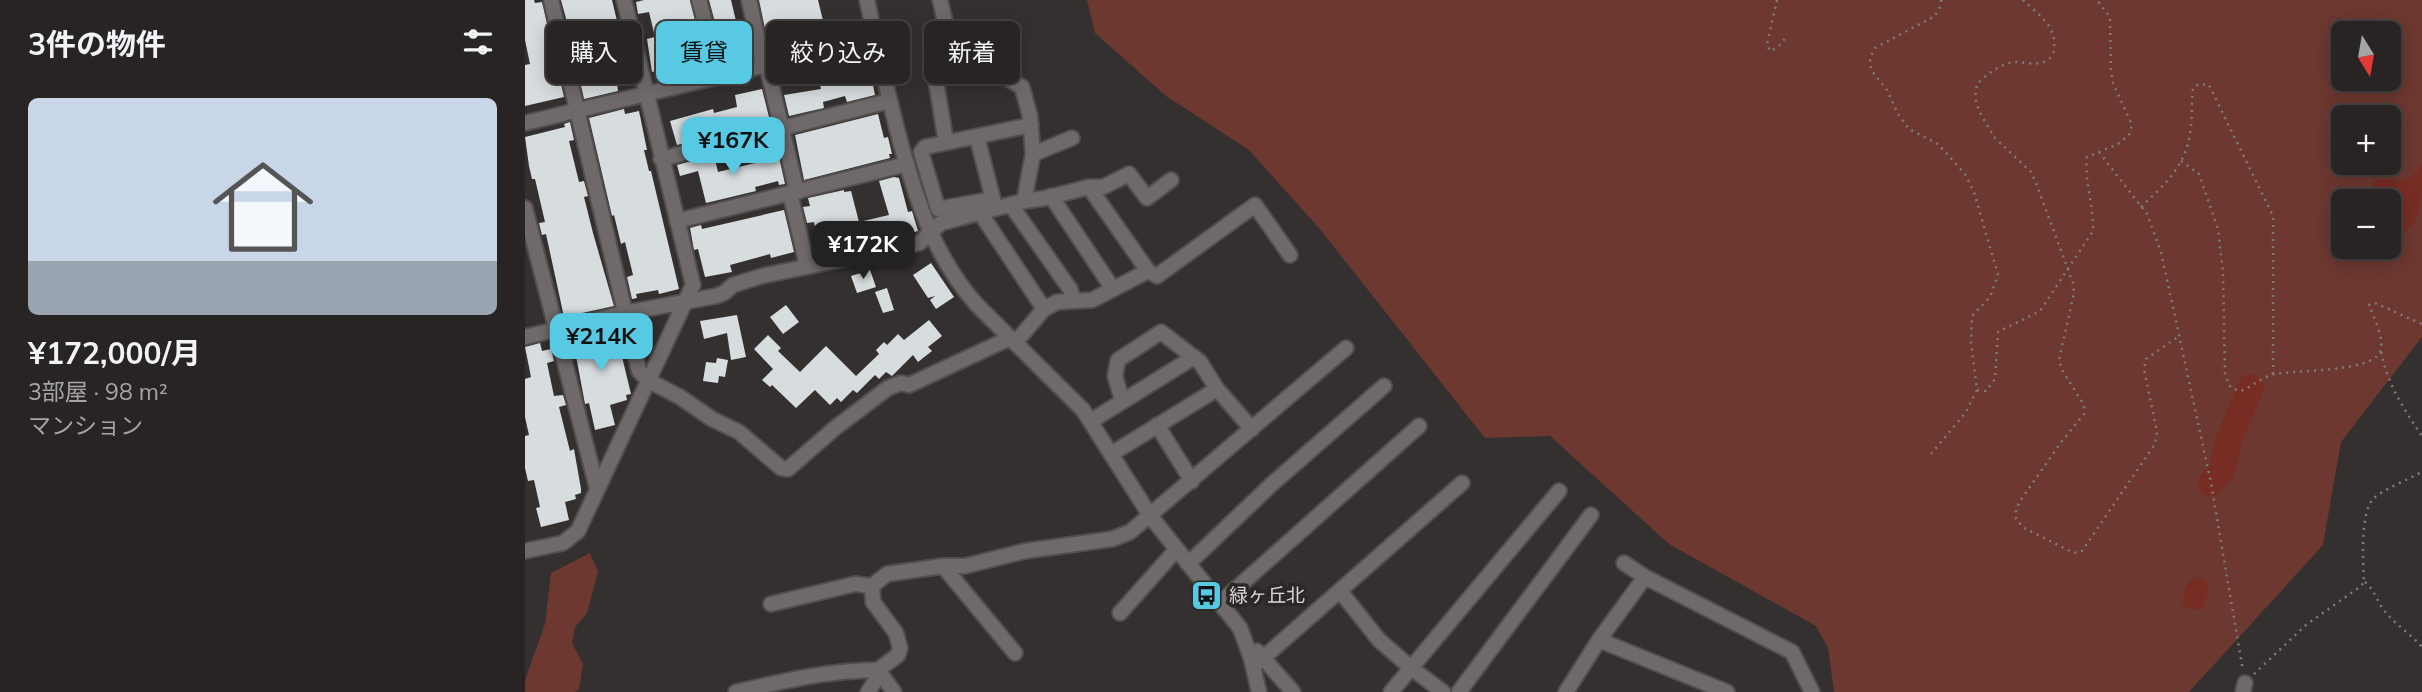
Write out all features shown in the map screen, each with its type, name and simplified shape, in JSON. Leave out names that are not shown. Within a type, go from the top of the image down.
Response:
[{"type":"street","points":[[551,0],[639,371],[649,381],[739,432],[781,468],[788,469],[835,428],[888,388],[901,383],[909,385],[1013,340],[1044,309],[1057,302],[1092,300],[1148,271]]},
{"type":"street","points":[[525,551],[563,543],[578,531],[693,285],[624,0]]},
{"type":"street","points":[[699,0],[705,21]]},
{"type":"street","points":[[749,0],[782,128],[807,266]]},
{"type":"street","points":[[867,0],[871,21]]},
{"type":"street","points":[[940,0],[944,21]]},
{"type":"street","points":[[752,67],[764,64]]},
{"type":"street","points":[[525,122],[681,84]]},
{"type":"street","points":[[886,84],[907,164],[930,235],[942,258],[963,289],[1064,389],[1091,421],[1151,517],[1240,628],[1258,662],[1293,692]]},
{"type":"street","points":[[936,84],[946,142]]},
{"type":"street","points":[[1017,84],[1022,87],[1031,125],[1033,154],[1024,201]]},
{"type":"street","points":[[661,159],[890,101]]},
{"type":"street","points":[[1031,125],[925,147],[921,152],[938,209],[1013,208],[1070,289],[1074,301]]},
{"type":"street","points":[[977,137],[994,207],[1044,309]]},
{"type":"street","points":[[1033,154],[1072,138]]},
{"type":"street","points":[[677,221],[907,164]]},
{"type":"street","points":[[525,337],[625,313],[716,296],[743,282],[908,246],[919,243],[941,223],[994,207],[1090,187],[1103,187],[1129,174],[1147,198],[1171,180]]},
{"type":"street","points":[[1090,187],[1148,271],[1157,275],[1255,205],[1290,254]]},
{"type":"street","points":[[1051,196],[1113,289]]},
{"type":"street","points":[[525,208],[597,488]]},
{"type":"street","points":[[1122,400],[1115,376],[1118,360],[1161,332],[1200,362],[1217,388],[1252,429]]},
{"type":"street","points":[[771,604],[855,584],[872,586],[887,574],[943,566],[965,566],[1025,551],[1112,539],[1130,532],[1151,517],[1346,348]]},
{"type":"street","points":[[1091,421],[1194,357]]},
{"type":"street","points":[[1188,564],[1272,484],[1384,386]]},
{"type":"street","points":[[1111,454],[1217,388]]},
{"type":"street","points":[[1157,425],[1192,481]]},
{"type":"street","points":[[1220,603],[1419,426]]},
{"type":"street","points":[[1258,662],[1462,483]]},
{"type":"street","points":[[1391,692],[1559,491]]},
{"type":"street","points":[[1458,692],[1591,515]]},
{"type":"street","points":[[1120,613],[1176,550]]},
{"type":"street","points":[[1624,563],[1645,577],[1792,652],[1812,692]]},
{"type":"street","points":[[943,566],[1015,653]]},
{"type":"street","points":[[1566,692],[1599,639],[1645,577]]},
{"type":"street","points":[[868,692],[879,670],[898,655],[900,648],[896,633],[873,602],[872,586]]},
{"type":"street","points":[[1340,591],[1379,640],[1443,692]]},
{"type":"street","points":[[1599,639],[1727,692]]},
{"type":"street","points":[[1258,662],[1259,692]]},
{"type":"street","points":[[736,692],[776,682],[851,670],[879,670]]},
{"type":"street","points":[[879,670],[894,692]]},
{"type":"path","points":[[1777,0],[1767,44],[1770,51],[1778,47],[1787,36]]},
{"type":"path","points":[[1931,454],[1966,412],[1977,390],[1971,343],[1972,316],[1990,297],[1998,275],[1974,192],[1965,174],[1938,144],[1909,129],[1898,114],[1887,90],[1871,70],[1870,58],[1875,48],[1935,16],[1941,0]]},
{"type":"path","points":[[2023,0],[2053,31],[2053,54],[2046,61],[2030,64],[2012,62],[1997,68],[1977,84],[1975,97],[1979,111],[1994,137],[2031,172],[2073,283],[2074,293],[2059,360],[2062,370],[2084,405],[2084,414],[2062,441],[2016,510],[2015,519],[2024,528],[2074,553],[2082,551],[2155,444],[2157,432],[2144,369],[2145,359],[2179,336]]},
{"type":"path","points":[[1977,390],[1986,391],[1995,379],[1999,331],[2040,311],[2093,232],[2094,216],[2085,171],[2087,157],[2118,144],[2129,135],[2132,125],[2113,83],[2109,18],[2097,0]]},
{"type":"path","points":[[2141,206],[2171,178],[2182,161],[2190,138],[2193,88],[2199,84],[2209,85],[2273,216],[2273,374]]},
{"type":"path","points":[[2099,152],[2147,214],[2161,252],[2211,483],[2244,687]]},
{"type":"path","points":[[2182,161],[2199,174],[2218,229],[2223,272],[2225,375],[2231,388],[2241,391],[2273,374],[2357,365],[2376,359],[2381,350]]},
{"type":"path","points":[[2422,324],[2375,303],[2369,305],[2381,336],[2385,374],[2422,436]]},
{"type":"path","points":[[2364,582],[2364,526],[2367,509],[2373,498],[2422,472]]},
{"type":"path","points":[[2244,687],[2306,625],[2364,582]]},
{"type":"path","points":[[2364,582],[2370,586],[2393,621],[2422,647]]},
{"type":"shaded area","points":[[1087,0],[2422,0],[2422,337],[2341,442],[2323,545],[2189,692],[1834,692],[1828,648],[1816,626],[1669,544],[1550,436],[1485,438],[1319,228],[1249,150],[1166,96],[1095,33]]},
{"type":"shaded area","points":[[2422,165],[2418,212],[2401,236],[2401,189],[2373,189],[2372,182],[2404,180]]},
{"type":"shaded area","points":[[590,553],[598,572],[587,613],[575,627],[572,643],[583,664],[579,689],[575,692],[525,692],[525,680],[545,624],[551,573]]},
{"type":"shaded area","points":[[2196,577],[2206,580],[2209,590],[2203,608],[2198,610],[2183,606],[2185,589]]},
{"type":"building","points":[[525,0],[542,2],[546,21],[546,84],[561,84],[564,97],[525,106],[525,65],[530,64],[525,40]]},
{"type":"building","points":[[561,0],[612,0],[617,21],[567,21]]},
{"type":"building","points":[[690,0],[695,21],[656,21],[656,71],[652,72],[647,39],[655,37],[649,12],[638,14],[636,2]]},
{"type":"building","points":[[709,0],[731,0],[736,21],[715,21]]},
{"type":"building","points":[[759,0],[818,0],[823,21],[766,21],[766,34]]},
{"type":"building","points":[[581,84],[617,84],[618,91],[584,99]]},
{"type":"building","points":[[820,84],[873,84],[875,95],[847,102],[845,96],[823,102],[824,108],[789,116],[784,95],[821,89]]},
{"type":"building","points":[[762,89],[769,117],[749,122],[750,126],[677,145],[670,121],[713,109],[714,113],[737,107],[735,95]]},
{"type":"building","points":[[624,109],[625,114],[639,111],[647,150],[644,150],[679,289],[659,294],[658,290],[636,294],[637,298],[632,299],[627,277],[633,275],[625,242],[621,244],[614,215],[612,216],[589,118]]},
{"type":"building","points":[[878,114],[884,138],[888,137],[892,154],[889,154],[890,158],[804,180],[795,135]]},
{"type":"building","points":[[570,122],[574,140],[569,141],[579,182],[584,181],[588,196],[584,197],[614,306],[564,317],[546,234],[542,235],[539,223],[545,222],[535,179],[532,179],[525,137],[565,127],[564,124]]},
{"type":"building","points":[[714,155],[718,172],[779,157],[785,184],[779,185],[778,181],[755,187],[756,191],[706,203],[698,171],[680,176],[677,165]]},
{"type":"building","points":[[899,178],[908,212],[912,211],[918,231],[895,237],[894,232],[844,244],[844,241],[819,246],[814,222],[807,223],[803,207],[810,206],[808,198],[844,190],[851,191],[859,222],[889,215],[879,181]]},
{"type":"building","points":[[784,210],[794,252],[771,258],[770,254],[730,265],[732,272],[705,277],[698,249],[694,250],[690,228],[701,225],[702,229]]},
{"type":"building","points":[[931,263],[954,297],[936,309],[930,300],[935,296],[928,298],[913,275]]},
{"type":"building","points":[[870,270],[876,287],[857,293],[851,276]]},
{"type":"building","points":[[887,288],[894,310],[883,313],[875,292]]},
{"type":"building","points":[[786,305],[799,322],[783,334],[770,317]]},
{"type":"building","points":[[737,315],[746,357],[731,360],[727,333],[704,339],[700,321]]},
{"type":"building","points":[[929,320],[942,336],[928,347],[932,351],[918,362],[913,355],[892,376],[886,372],[879,379],[875,375],[857,393],[853,390],[841,402],[837,398],[830,405],[815,390],[796,408],[772,385],[770,387],[762,380],[773,369],[754,349],[768,335],[781,348],[778,351],[800,372],[826,346],[856,376],[879,354],[876,350],[884,342],[887,345],[898,334],[904,340]]},
{"type":"building","points":[[618,325],[621,339],[618,340],[631,394],[626,395],[627,400],[610,405],[615,425],[595,430],[589,403],[585,404],[576,356],[573,357],[570,344],[571,338]]},
{"type":"building","points":[[540,343],[542,351],[551,349],[554,361],[547,363],[554,396],[563,395],[566,405],[559,407],[570,451],[574,449],[581,489],[581,493],[575,495],[576,499],[565,502],[569,520],[541,527],[536,508],[540,507],[534,480],[528,481],[525,468],[525,436],[529,435],[525,417],[525,379],[531,377],[525,347]]},
{"type":"building","points":[[717,358],[728,360],[725,377],[719,376],[718,383],[703,381],[706,362],[716,363]]},
{"type":"waterway","points":[[2211,483],[2222,471],[2229,439],[2251,387]]},
{"type":"place","name":"緑ヶ丘北","points":[[1206,595]]}]
